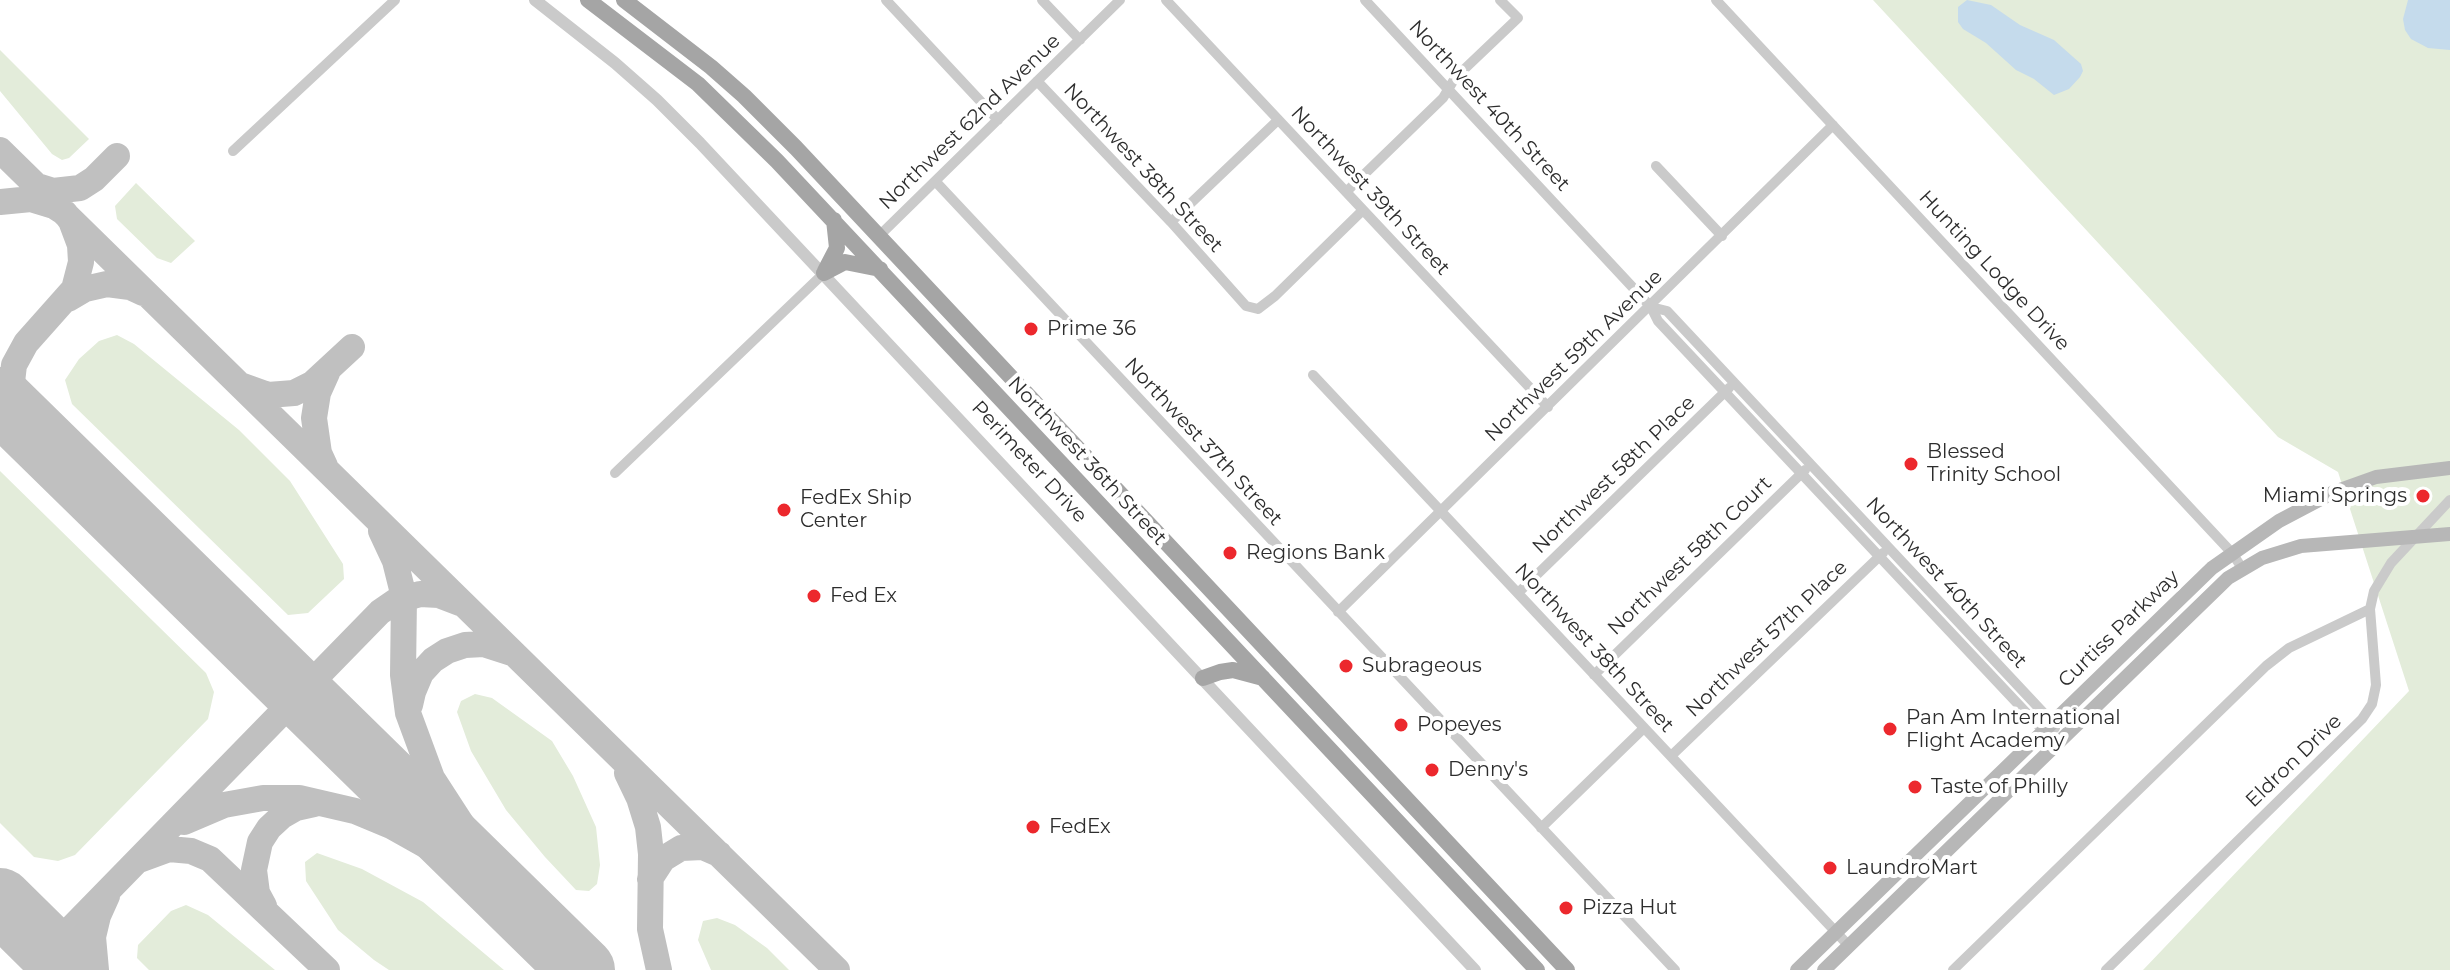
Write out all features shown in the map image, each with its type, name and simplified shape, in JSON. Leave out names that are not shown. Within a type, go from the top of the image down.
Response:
[{"type":"main road","name":"Northwest 36th Street","points":[[588,0],[698,84],[728,111],[834,220],[1537,970]]},
{"type":"main road","name":"Northwest 36th Street","points":[[624,0],[711,67],[754,106],[1567,970]]},
{"type":"main road","points":[[698,84],[711,67]]},
{"type":"main road","points":[[824,273],[837,248],[834,220]]},
{"type":"main road","points":[[824,273],[845,262],[880,269]]},
{"type":"main road","points":[[1067,468],[1083,453]]},
{"type":"main road","name":"Curtiss Parkway","points":[[1797,970],[2192,585],[2232,553],[2309,503],[2359,482],[2395,474],[2450,468]]},
{"type":"main road","name":"Curtiss Parkway","points":[[1824,970],[2212,591],[2242,568],[2280,551],[2301,546],[2450,534]]},
{"type":"main road","points":[[1216,628],[1238,634],[1250,632],[1251,665]]},
{"type":"main road","points":[[1203,678],[1227,670],[1263,678]]},
{"type":"main road","points":[[1345,765],[1359,770],[1380,770]]},
{"type":"main road","points":[[1410,834],[1425,837],[1454,868],[1485,883],[1478,895],[1481,910]]},
{"type":"street","points":[[233,151],[395,0]]},
{"type":"street","name":"Perimeter Drive","points":[[535,0],[657,100],[824,273],[1475,970]]},
{"type":"street","points":[[886,0],[998,120]]},
{"type":"street","points":[[1042,0],[1080,40]]},
{"type":"street","name":"Northwest 62nd Avenue","points":[[879,236],[1120,0]]},
{"type":"street","name":"Northwest 39th Street","points":[[1166,0],[1548,407]]},
{"type":"street","name":"Northwest 40th Street","points":[[1365,0],[1651,307],[1658,321],[1879,556],[2048,726]]},
{"type":"street","points":[[1346,192],[1443,98],[1455,78],[1518,18],[1500,0]]},
{"type":"street","name":"Hunting Lodge Drive","points":[[1716,0],[2232,553],[2242,568]]},
{"type":"street","name":"Northwest 38th Street","points":[[1037,81],[1246,306],[1258,309],[1363,210]]},
{"type":"street","points":[[1171,222],[1278,120]]},
{"type":"street","name":"Northwest 59th Avenue","points":[[1338,612],[1833,125]]},
{"type":"street","points":[[1656,166],[1722,236]]},
{"type":"street","name":"Northwest 37th Street","points":[[936,182],[1675,970]]},
{"type":"street","points":[[615,473],[824,273]]},
{"type":"street","name":"Northwest 40th Street","points":[[1651,307],[1667,311],[1888,547],[2060,740]]},
{"type":"street","name":"Northwest 38th Street","points":[[1313,375],[1849,946]]},
{"type":"street","name":"Northwest 58th Place","points":[[1518,593],[1734,383]]},
{"type":"street","name":"Northwest 58th Court","points":[[1594,675],[1810,464]]},
{"type":"street","name":"Eldron Drive","points":[[2106,970],[2362,719],[2372,704],[2376,685],[2370,609],[2374,591],[2391,563],[2450,500]]},
{"type":"street","name":"Northwest 57th Place","points":[[1671,756],[1888,547]]},
{"type":"street","points":[[1953,970],[2266,666],[2289,648],[2370,609]]},
{"type":"street","points":[[1541,828],[1644,728]]},
{"type":"green space","points":[[1873,0],[2450,0],[2450,970],[2143,970],[2409,691],[2338,472],[2278,437]]},
{"type":"green space","points":[[0,50],[89,139],[69,158],[62,160],[52,154],[0,91]]},
{"type":"green space","points":[[136,183],[195,241],[171,263],[157,258],[117,219],[115,206]]},
{"type":"green space","points":[[117,335],[134,344],[239,430],[290,481],[343,564],[344,579],[308,613],[288,615],[72,404],[65,380],[79,359],[99,341]]},
{"type":"green space","points":[[0,471],[206,673],[214,692],[208,719],[75,855],[58,861],[34,857],[0,823]]},
{"type":"green space","points":[[475,694],[492,698],[552,741],[573,776],[596,827],[600,865],[597,884],[589,891],[576,890],[545,857],[506,810],[471,751],[457,712],[461,701]]},
{"type":"green space","points":[[317,853],[362,869],[423,902],[504,970],[389,970],[338,930],[306,881],[305,862]]},
{"type":"green space","points":[[186,905],[208,915],[275,970],[149,970],[137,958],[138,945],[171,911]]},
{"type":"green space","points":[[717,918],[735,925],[767,948],[789,970],[711,970],[698,940],[703,921]]},
{"type":"water","points":[[1967,0],[1991,5],[2020,25],[2054,40],[2081,64],[2083,71],[2080,77],[2069,89],[2054,95],[2016,70],[1958,22],[1958,7]]},
{"type":"water","points":[[2408,0],[2450,0],[2450,50],[2428,48],[2411,39],[2403,19]]},
{"type":"taxiway","points":[[0,150],[837,970]]},
{"type":"taxiway","points":[[37,186],[53,191],[80,188],[117,156]]},
{"type":"taxiway","points":[[0,202],[31,199],[54,206],[71,221],[80,245],[81,262],[74,289],[26,343],[14,365],[14,402],[36,435]]},
{"type":"taxiway","points":[[68,299],[85,289],[107,284],[130,287],[143,293]]},
{"type":"taxiway","points":[[243,386],[268,395],[294,393],[312,384],[352,347]]},
{"type":"taxiway","points":[[325,466],[319,453],[314,418],[318,393],[327,373]]},
{"type":"taxiway","points":[[381,531],[395,561],[404,597],[403,675],[408,713],[432,778],[476,846],[588,970]]},
{"type":"taxiway","points":[[50,950],[380,612],[396,601],[420,594],[439,595],[460,603]]},
{"type":"taxiway","points":[[410,705],[421,673],[447,651],[465,645],[484,644],[512,653]]},
{"type":"taxiway","points":[[627,773],[648,827],[651,854],[650,929],[659,970]]},
{"type":"taxiway","points":[[184,822],[224,805],[263,798],[299,798],[355,811],[391,826],[432,849],[527,925]]},
{"type":"taxiway","points":[[264,906],[257,893],[254,870],[260,842],[282,816],[296,808],[314,804]]},
{"type":"taxiway","points":[[650,879],[663,859],[681,848],[703,847],[719,854]]},
{"type":"taxiway","points":[[139,860],[169,849],[191,851],[210,859],[327,970]]},
{"type":"taxiway","points":[[96,970],[93,937],[107,896]]},
{"type":"runway","points":[[0,400],[582,970]]},
{"type":"runway","points":[[0,901],[70,970]]},
{"type":"place","name":"Prime 36","points":[[1031,329]]},
{"type":"place","name":"Blessed Trinity School","points":[[1911,464]]},
{"type":"place","name":"Miami Springs","points":[[2423,496]]},
{"type":"place","name":"FedEx Ship Center","points":[[784,510]]},
{"type":"place","name":"Regions Bank","points":[[1230,553]]},
{"type":"place","name":"Fed Ex","points":[[814,596]]},
{"type":"place","name":"Subrageous","points":[[1346,666]]},
{"type":"place","name":"Popeyes","points":[[1401,725]]},
{"type":"place","name":"Pan Am International Flight Academy","points":[[1890,729]]},
{"type":"place","name":"Denny's","points":[[1432,770]]},
{"type":"place","name":"Taste of Philly","points":[[1915,787]]},
{"type":"place","name":"FedEx","points":[[1033,827]]},
{"type":"place","name":"LaundroMart","points":[[1830,868]]},
{"type":"place","name":"Pizza Hut","points":[[1566,908]]}]
